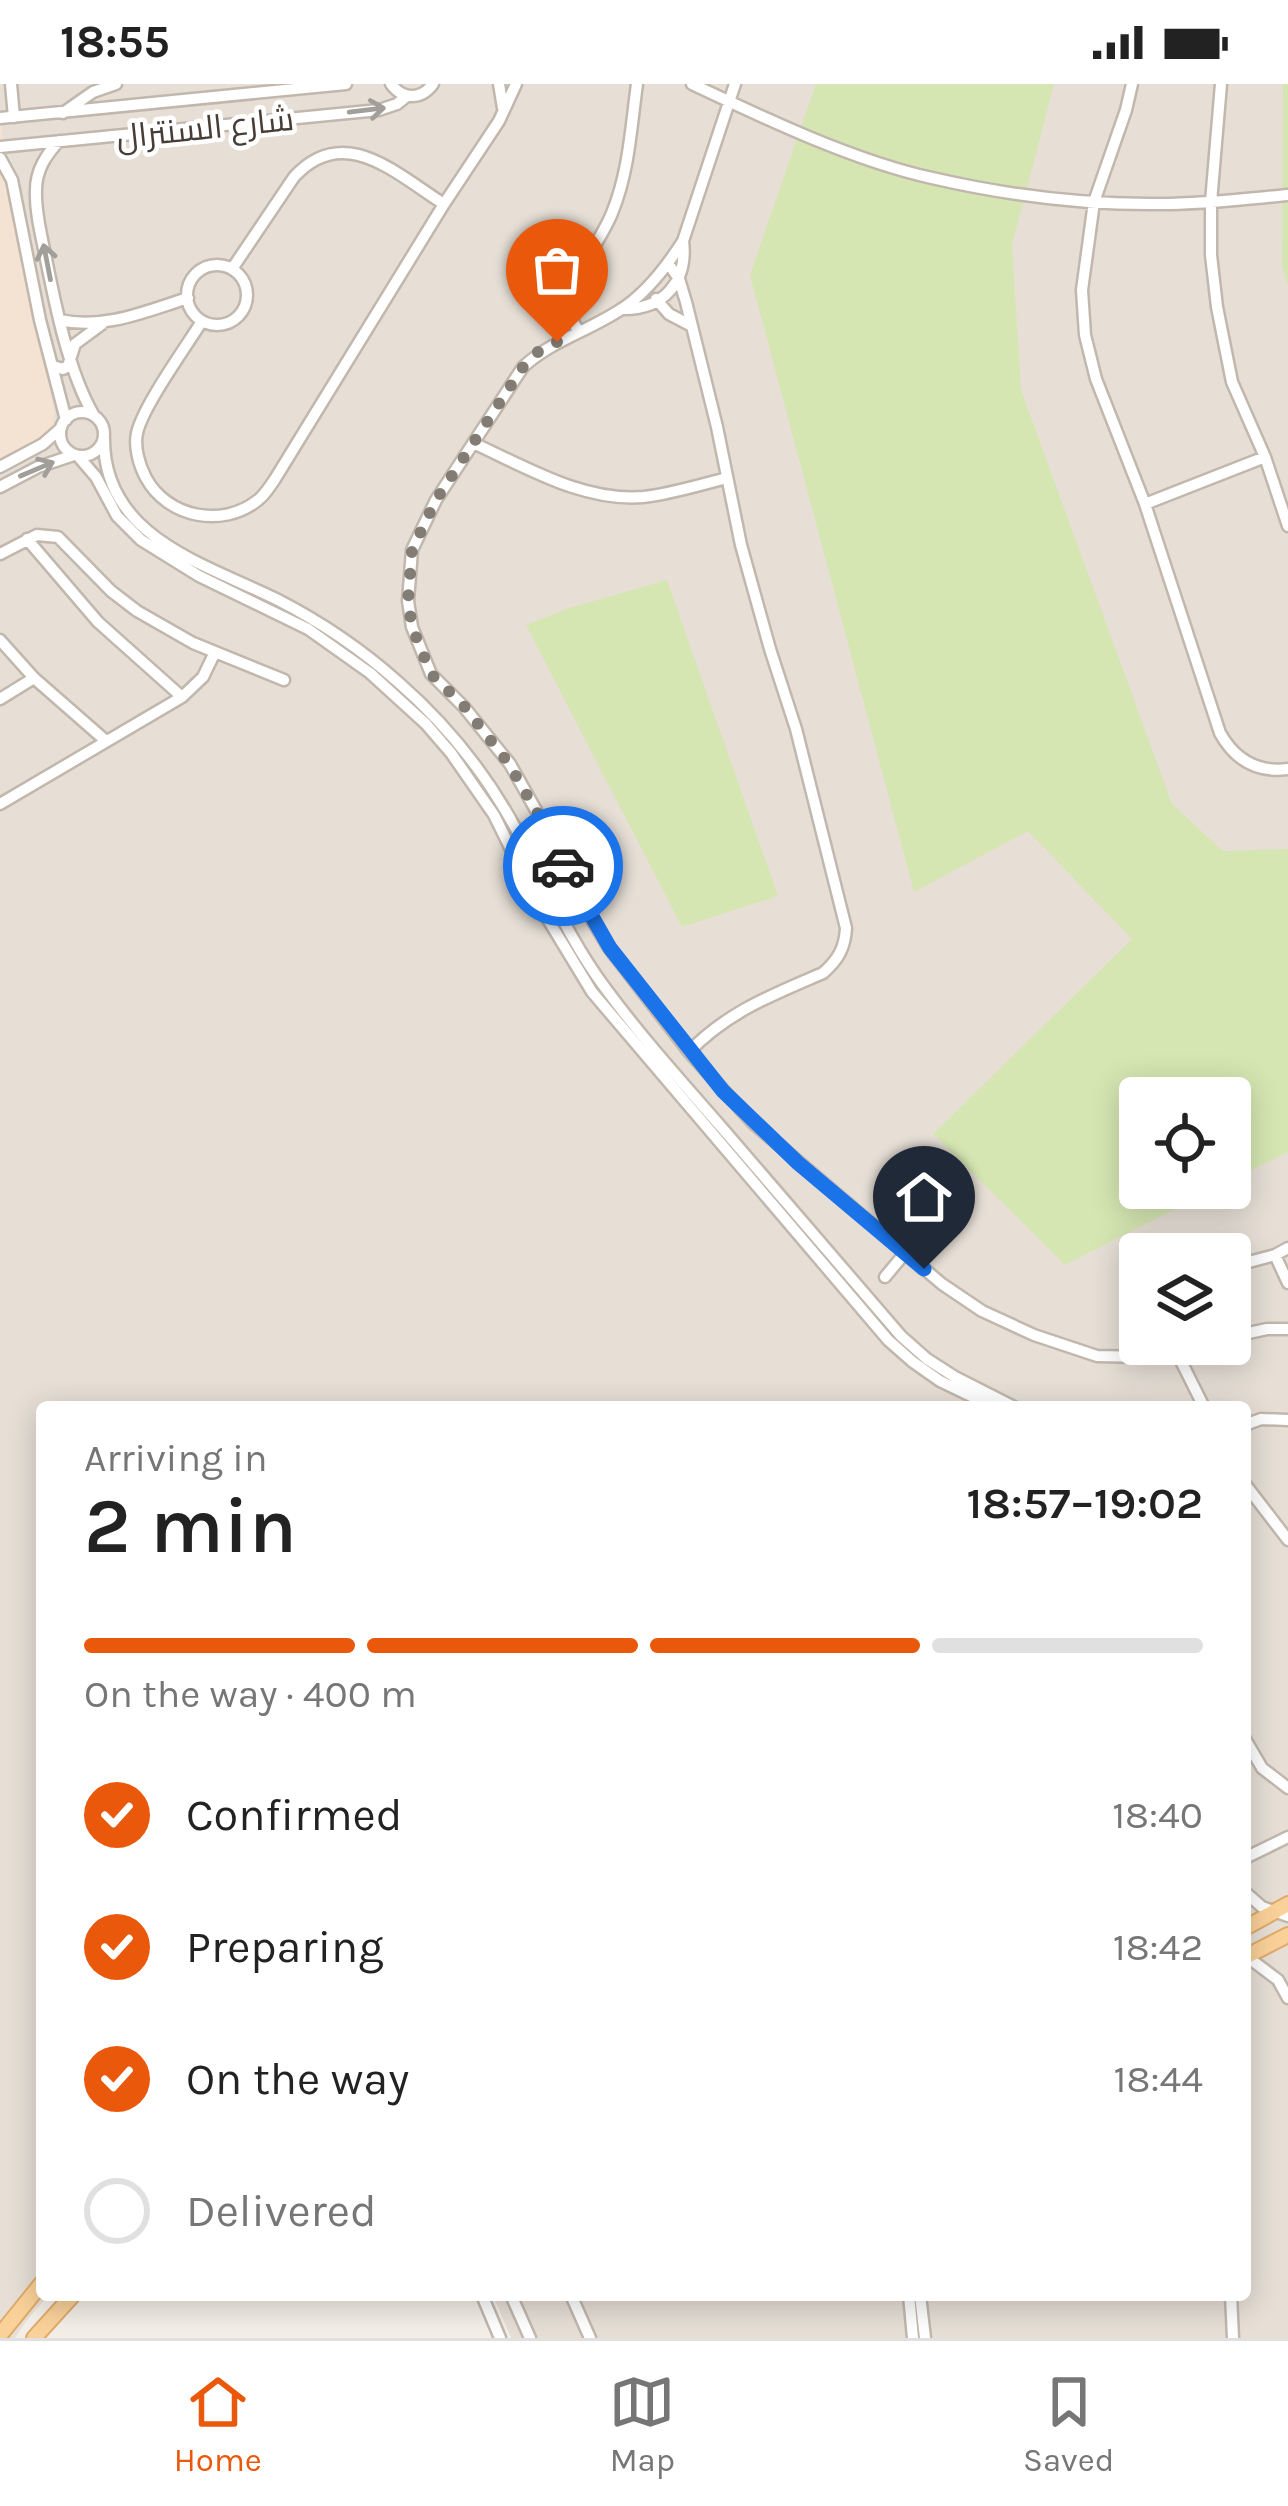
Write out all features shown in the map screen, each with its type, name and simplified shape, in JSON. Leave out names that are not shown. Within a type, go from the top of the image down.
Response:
[{"type":"main road","points":[[1251,1925],[1283,1911]]},
{"type":"main road","points":[[1251,1954],[1288,1935]]},
{"type":"main road","points":[[0,2335],[36,2290]]},
{"type":"main road","points":[[34,2338],[68,2301]]},
{"type":"street","points":[[11,84],[14,117]]},
{"type":"street","points":[[63,113],[92,92],[116,84]]},
{"type":"street","name":"شارع السنترال","points":[[0,118],[346,84]]},
{"type":"street","points":[[391,84],[407,96]]},
{"type":"street","name":"شارع السنترال","points":[[0,147],[379,110],[420,95],[433,84]]},
{"type":"street","points":[[499,84],[504,112]]},
{"type":"street","points":[[202,321],[143,416],[136,436],[143,472],[166,502],[201,516],[220,516],[249,506],[267,490],[504,112],[516,84]]},
{"type":"street","points":[[579,332],[568,298],[618,197],[637,84]]},
{"type":"street","points":[[692,84],[930,178],[1024,195],[1156,205],[1288,195]]},
{"type":"street","points":[[735,84],[683,241],[668,263],[622,309],[538,352],[523,367],[436,500],[412,550],[408,601],[420,651],[431,674],[464,706],[509,764],[574,890],[610,948],[689,1052],[759,1129],[943,1284],[982,1310],[1034,1336],[1097,1356],[1119,1356]]},
{"type":"street","points":[[1132,84],[1094,202],[1082,290],[1084,335],[1220,733],[1244,761],[1259,768],[1288,769]]},
{"type":"street","points":[[1220,84],[1211,202],[1213,272],[1229,371],[1288,526]]},
{"type":"street","points":[[141,104],[145,133]]},
{"type":"street","points":[[59,141],[42,162],[37,202],[60,320],[82,393],[104,429],[106,470],[125,506],[147,531],[179,555],[278,601],[343,639],[401,685],[454,739],[498,799],[605,989],[694,1105],[888,1340],[940,1381],[982,1401]]},
{"type":"street","points":[[232,269],[294,177],[325,154],[364,155],[444,204]]},
{"type":"street","points":[[0,158],[12,179],[64,423],[62,440],[96,477],[117,516],[169,560],[275,611],[340,650],[426,724],[494,815],[562,946],[592,992],[901,1336],[955,1377],[1002,1401]]},
{"type":"street","points":[[17,205],[26,199],[37,202]]},
{"type":"street","points":[[622,309],[634,310],[666,296],[679,279],[683,241]]},
{"type":"street","points":[[668,263],[679,279],[710,393],[754,597],[796,729],[846,938],[834,963],[823,973],[740,1010],[689,1052]]},
{"type":"street","points":[[202,269],[232,269],[247,292],[243,310],[229,322],[202,321],[188,298],[190,282],[202,269]]},
{"type":"street","points":[[650,284],[669,314],[690,326]]},
{"type":"street","points":[[60,320],[105,322],[188,298]]},
{"type":"street","points":[[53,366],[68,366],[81,337],[105,322]]},
{"type":"street","points":[[0,467],[43,444],[73,414],[92,414]]},
{"type":"street","points":[[0,487],[38,467],[98,450],[104,438]]},
{"type":"street","points":[[473,443],[571,486],[606,496],[643,497],[727,478]]},
{"type":"street","points":[[1144,504],[1265,457]]},
{"type":"street","points":[[0,554],[37,535],[58,537],[137,611],[177,635],[284,680]]},
{"type":"street","points":[[27,539],[98,622],[182,697]]},
{"type":"street","points":[[2,647],[106,741]]},
{"type":"street","points":[[0,804],[182,697],[203,677],[215,652]]},
{"type":"street","points":[[0,699],[34,678]]},
{"type":"street","points":[[1251,1261],[1288,1247]]},
{"type":"street","points":[[886,1277],[905,1253]]},
{"type":"street","points":[[1275,1255],[1288,1283]]},
{"type":"street","points":[[1251,1333],[1288,1329]]},
{"type":"street","points":[[1185,1365],[1201,1401]]},
{"type":"street","points":[[1251,1423],[1288,1420]]},
{"type":"street","points":[[1251,1492],[1288,1540]]},
{"type":"street","points":[[1251,1749],[1262,1768],[1288,1788]]},
{"type":"street","points":[[1251,1855],[1288,1837]]},
{"type":"street","points":[[1251,1900],[1283,1911]]},
{"type":"street","points":[[1251,1960],[1278,1980],[1288,1998]]},
{"type":"street","points":[[1278,1980],[1284,1965]]},
{"type":"street","points":[[485,2301],[500,2338]]},
{"type":"street","points":[[514,2301],[530,2338]]},
{"type":"street","points":[[574,2301],[590,2338]]},
{"type":"street","points":[[909,2301],[913,2338]]},
{"type":"street","points":[[921,2301],[925,2338]]},
{"type":"street","points":[[1232,2301],[1233,2338]]},
{"type":"shaded area","points":[[0,84],[1288,84],[1288,2338],[511,2338],[496,2301],[1251,2301],[1251,1401],[36,1401],[36,2301],[44,2301],[15,2338],[0,2338]]},
{"type":"shaded area","points":[[0,118],[20,255],[54,408],[53,425],[44,438],[0,458]]},
{"type":"green space","points":[[816,84],[1054,84],[1012,245],[1021,390],[1172,804],[1223,851],[1288,849],[1288,1152],[1251,1170],[1251,1077],[1119,1077],[1119,1209],[1175,1209],[1119,1233],[1119,1237],[1065,1265],[933,1134],[1132,939],[1028,831],[914,892],[750,275]]},
{"type":"green space","points":[[1283,84],[1288,84],[1288,287],[1282,265]]},
{"type":"green space","points":[[667,580],[778,896],[682,927],[526,625]]},
{"type":"way so far","points":[[557,342],[523,367],[436,500],[412,550],[408,601],[412,627],[431,674],[464,706],[509,764],[563,866]]},
{"type":"route","points":[[563,866],[610,948],[723,1091],[759,1129],[924,1269]]}]
